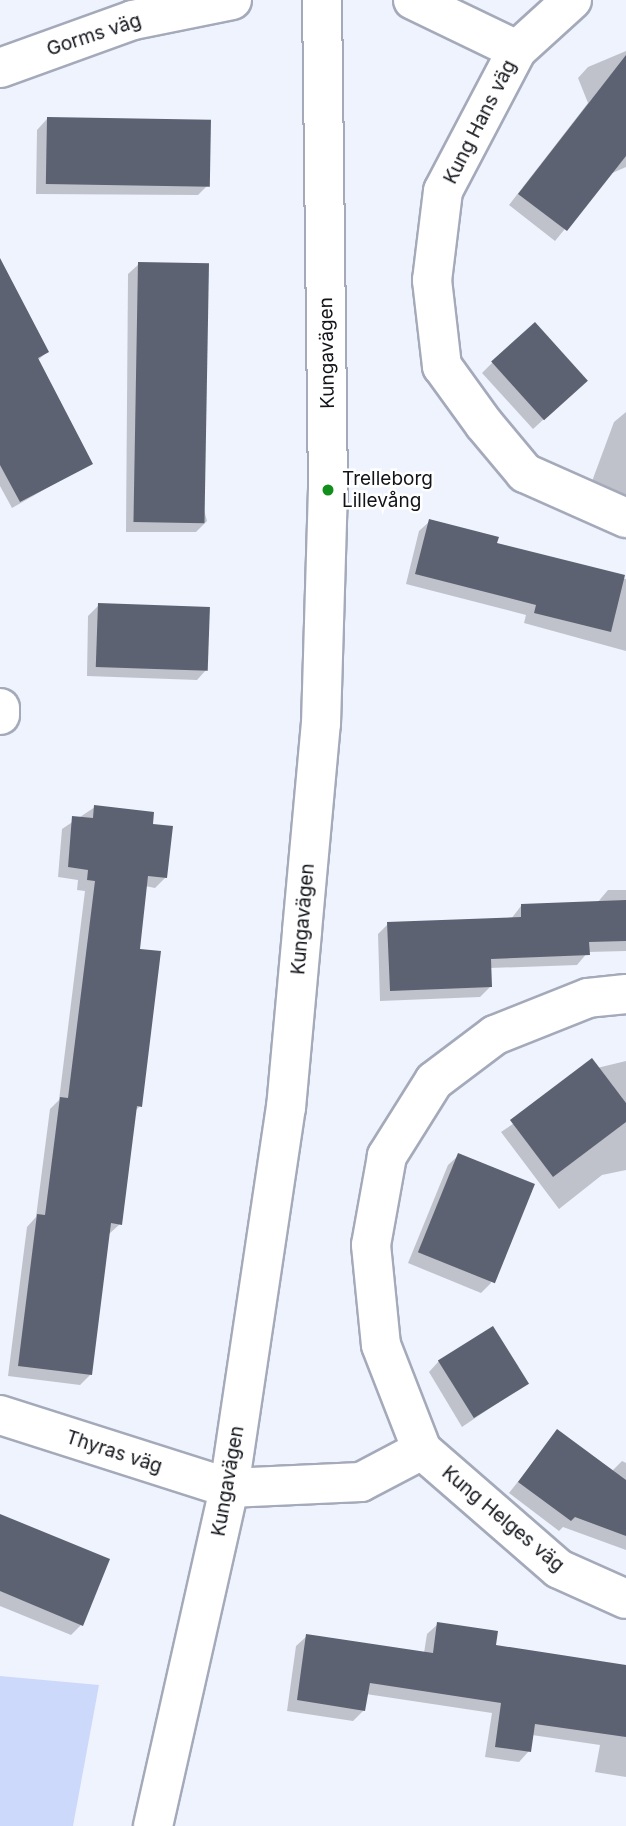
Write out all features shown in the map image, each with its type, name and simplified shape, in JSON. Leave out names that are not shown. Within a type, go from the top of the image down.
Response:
[{"type":"street","name":"Gorms väg","points":[[0,68],[133,20],[232,0]]},
{"type":"street","name":"Kungavägen","points":[[153,1826],[229,1488],[286,1108],[321,724],[328,490],[322,0]]},
{"type":"street","name":"Kung Hans väg","points":[[413,0],[517,50]]},
{"type":"street","name":"Kung Hans väg","points":[[572,0],[517,50],[443,191],[432,280],[442,366],[524,473],[626,518]]},
{"type":"street","points":[[0,708],[0,715]]},
{"type":"street","name":"Kung Helges väg","points":[[626,994],[588,998],[495,1035],[434,1081],[387,1156],[371,1245],[381,1345],[422,1450],[559,1569],[626,1599]]},
{"type":"street","name":"Thyras väg","points":[[0,1415],[229,1488]]},
{"type":"street","points":[[229,1488],[361,1482],[422,1450]]},
{"type":"shaded area","points":[[0,1676],[99,1685],[73,1826],[0,1826]]},
{"type":"building","points":[[626,55],[626,156],[567,231],[518,194]]},
{"type":"building","points":[[47,117],[211,120],[210,187],[46,184]]},
{"type":"building","points":[[0,258],[49,352],[38,358],[93,464],[20,502],[0,465]]},
{"type":"building","points":[[138,262],[209,263],[204,523],[133,522]]},
{"type":"building","points":[[535,322],[588,381],[544,420],[491,361]]},
{"type":"building","points":[[429,519],[499,537],[497,543],[625,575],[611,632],[534,613],[536,605],[415,574]]},
{"type":"building","points":[[98,603],[210,607],[208,671],[96,667]]},
{"type":"building","points":[[94,805],[154,812],[153,824],[173,826],[167,878],[148,876],[140,949],[161,951],[142,1107],[137,1106],[122,1225],[111,1223],[92,1375],[18,1366],[37,1214],[45,1215],[60,1097],[68,1098],[95,881],[87,880],[88,870],[68,867],[72,816],[93,818]]},
{"type":"building","points":[[626,900],[626,941],[589,942],[590,955],[491,959],[492,987],[390,991],[387,922],[521,917],[521,904]]},
{"type":"building","points":[[592,1058],[626,1103],[626,1122],[553,1177],[510,1120]]},
{"type":"building","points":[[458,1153],[535,1184],[495,1283],[418,1252]]},
{"type":"building","points":[[493,1326],[529,1384],[474,1418],[438,1360]]},
{"type":"building","points":[[557,1429],[626,1480],[626,1536],[575,1517],[571,1521],[518,1482]]},
{"type":"building","points":[[0,1514],[110,1559],[83,1626],[0,1591]]},
{"type":"building","points":[[437,1622],[498,1631],[496,1645],[626,1665],[626,1737],[535,1724],[531,1752],[495,1747],[501,1703],[370,1683],[365,1711],[297,1700],[306,1634],[433,1653]]},
{"type":"place","name":"Trelleborg Lillevång","points":[[328,490]]}]
